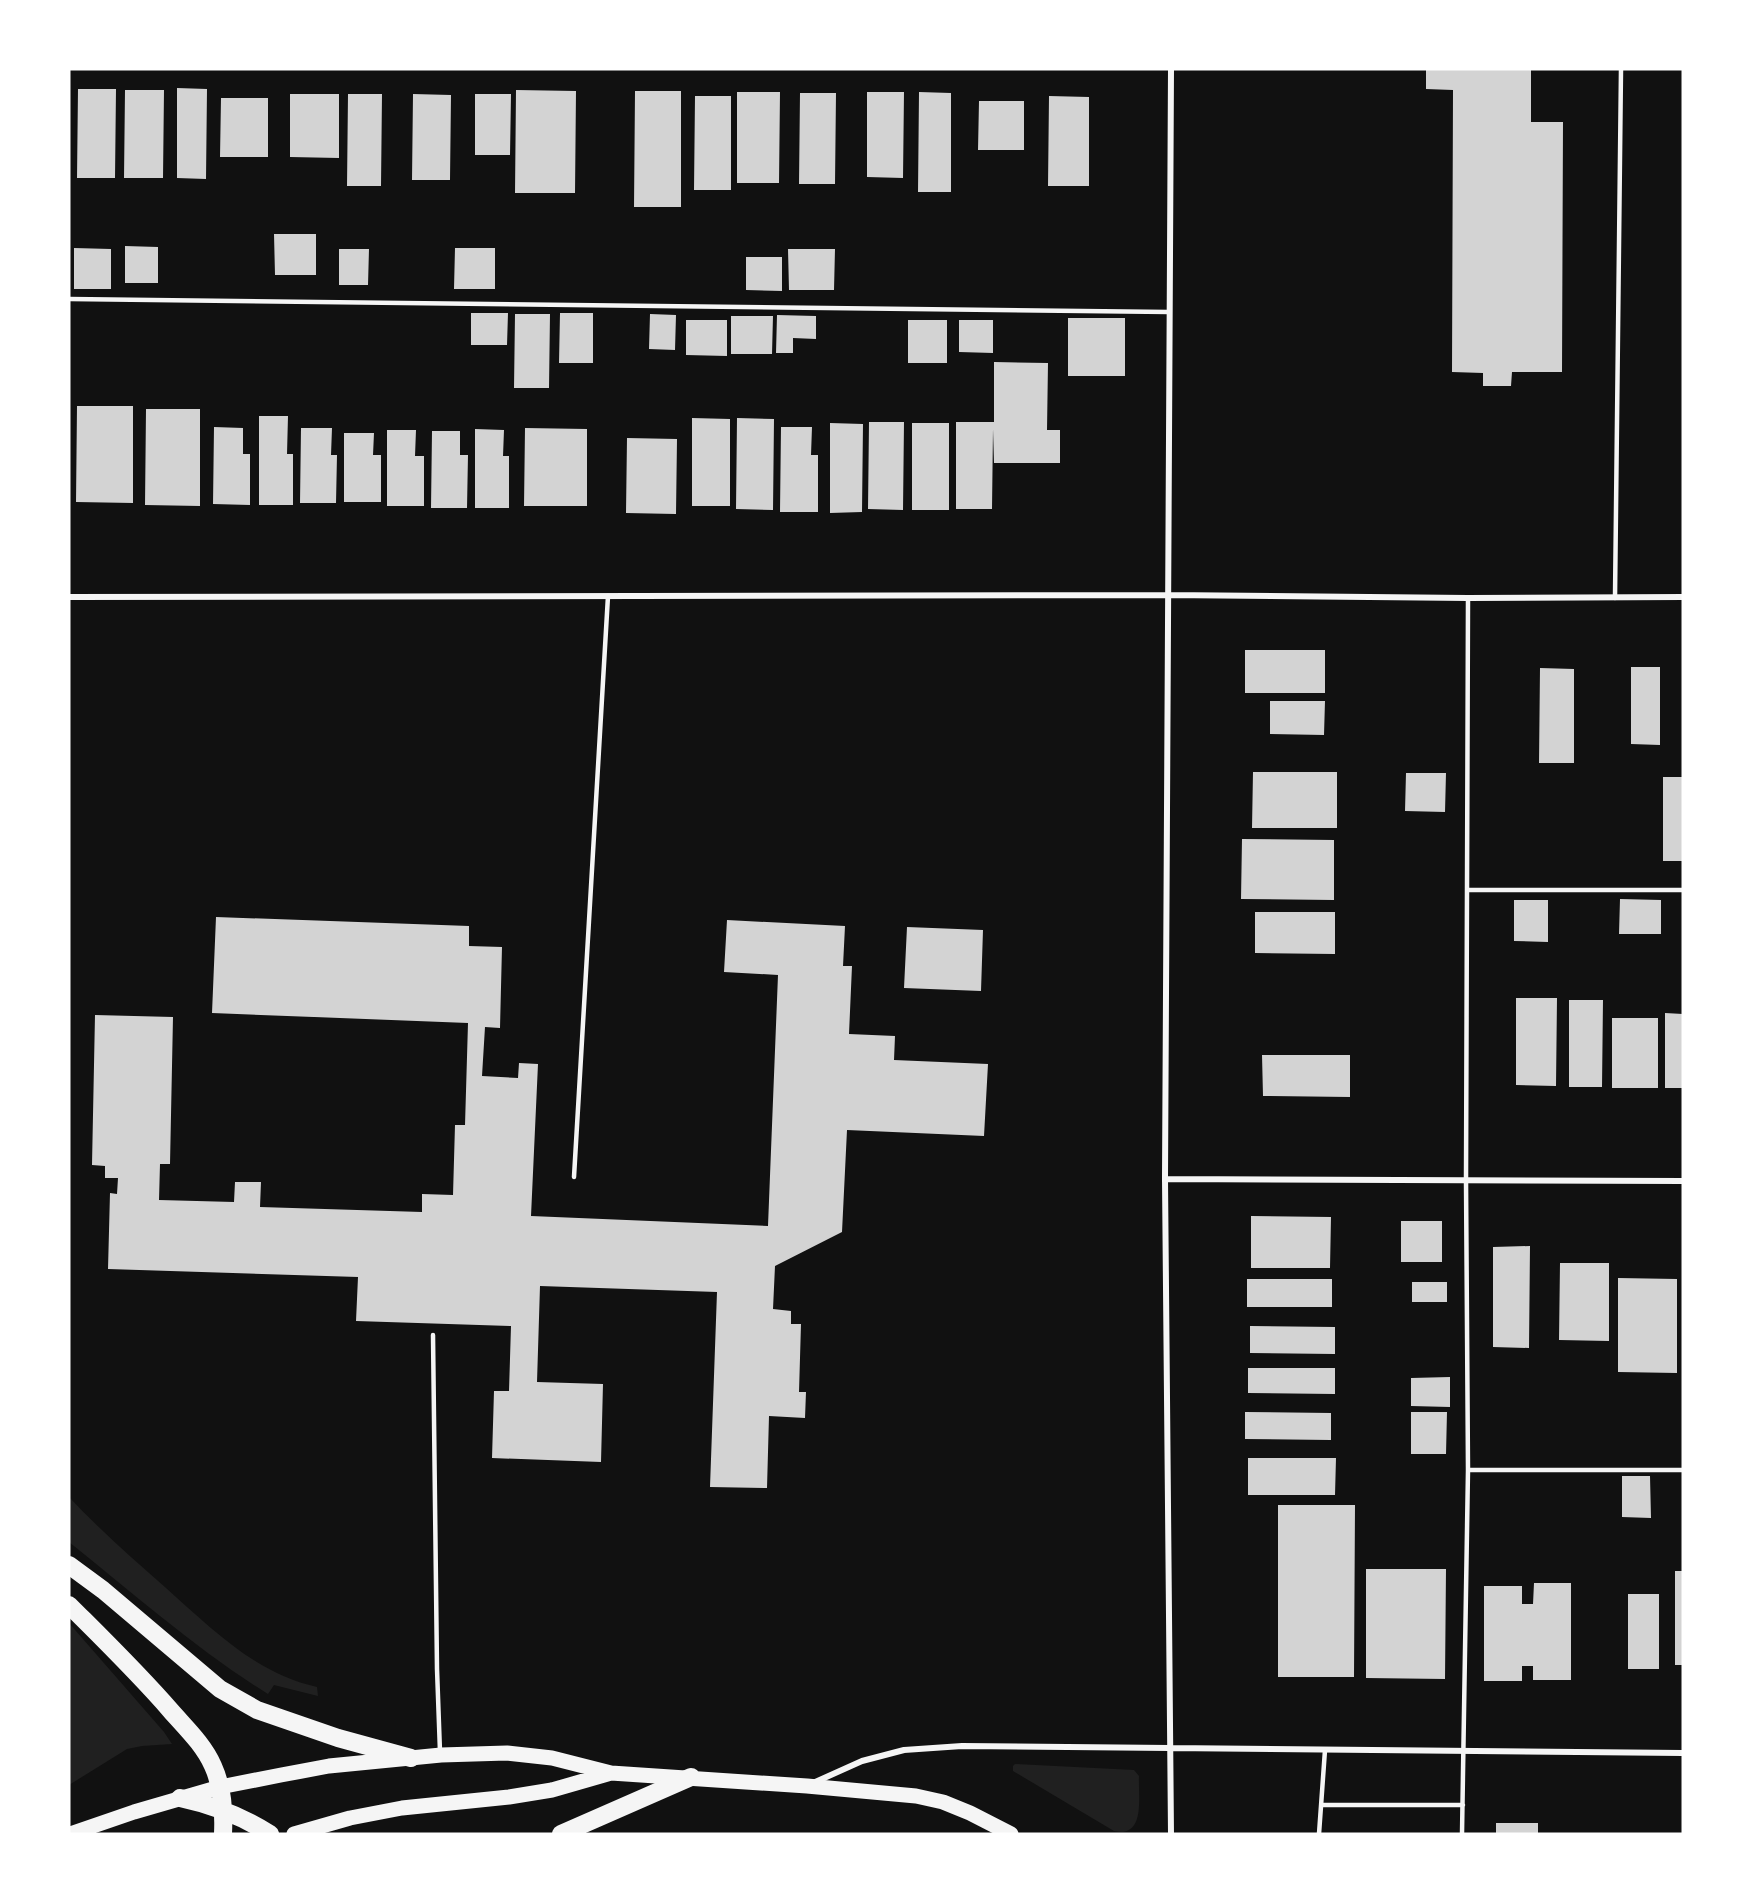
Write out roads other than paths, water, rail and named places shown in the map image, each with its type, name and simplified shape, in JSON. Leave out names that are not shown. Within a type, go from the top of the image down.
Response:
[{"type":"highway","points":[[69,1565],[103,1590],[220,1689],[257,1710],[338,1738],[411,1758]]},
{"type":"highway","points":[[69,1605],[143,1679],[197,1740],[213,1765],[220,1787],[224,1810],[223,1834]]},
{"type":"highway","points":[[561,1834],[691,1777]]},
{"type":"highway","points":[[180,1798],[224,1810],[250,1821],[270,1834]]},
{"type":"main road","points":[[70,1834],[220,1787],[329,1766],[441,1755],[507,1753],[552,1758],[611,1773],[691,1777],[894,1794],[943,1802],[1011,1834]]},
{"type":"main road","points":[[294,1834],[350,1818],[402,1808],[509,1797],[552,1790],[611,1773]]},
{"type":"street","points":[[1171,69],[1165,1179],[1171,1834]]},
{"type":"street","points":[[69,597],[1168,595],[1468,598],[1683,597]]},
{"type":"street","points":[[1165,1179],[1683,1181]]},
{"type":"street","points":[[807,1786],[862,1761],[904,1750],[962,1746],[1683,1753]]},
{"type":"lane","points":[[1615,598],[1621,69]]},
{"type":"lane","points":[[69,299],[1169,312]]},
{"type":"lane","points":[[574,1177],[608,596]]},
{"type":"lane","points":[[1462,1834],[1468,1470],[1466,1180],[1468,598]]},
{"type":"lane","points":[[1467,890],[1683,890]]},
{"type":"lane","points":[[433,1335],[437,1669],[441,1755]]},
{"type":"lane","points":[[1468,1470],[1683,1470]]},
{"type":"lane","points":[[1319,1834],[1325,1750]]},
{"type":"lane","points":[[1321,1805],[1462,1805]]}]
